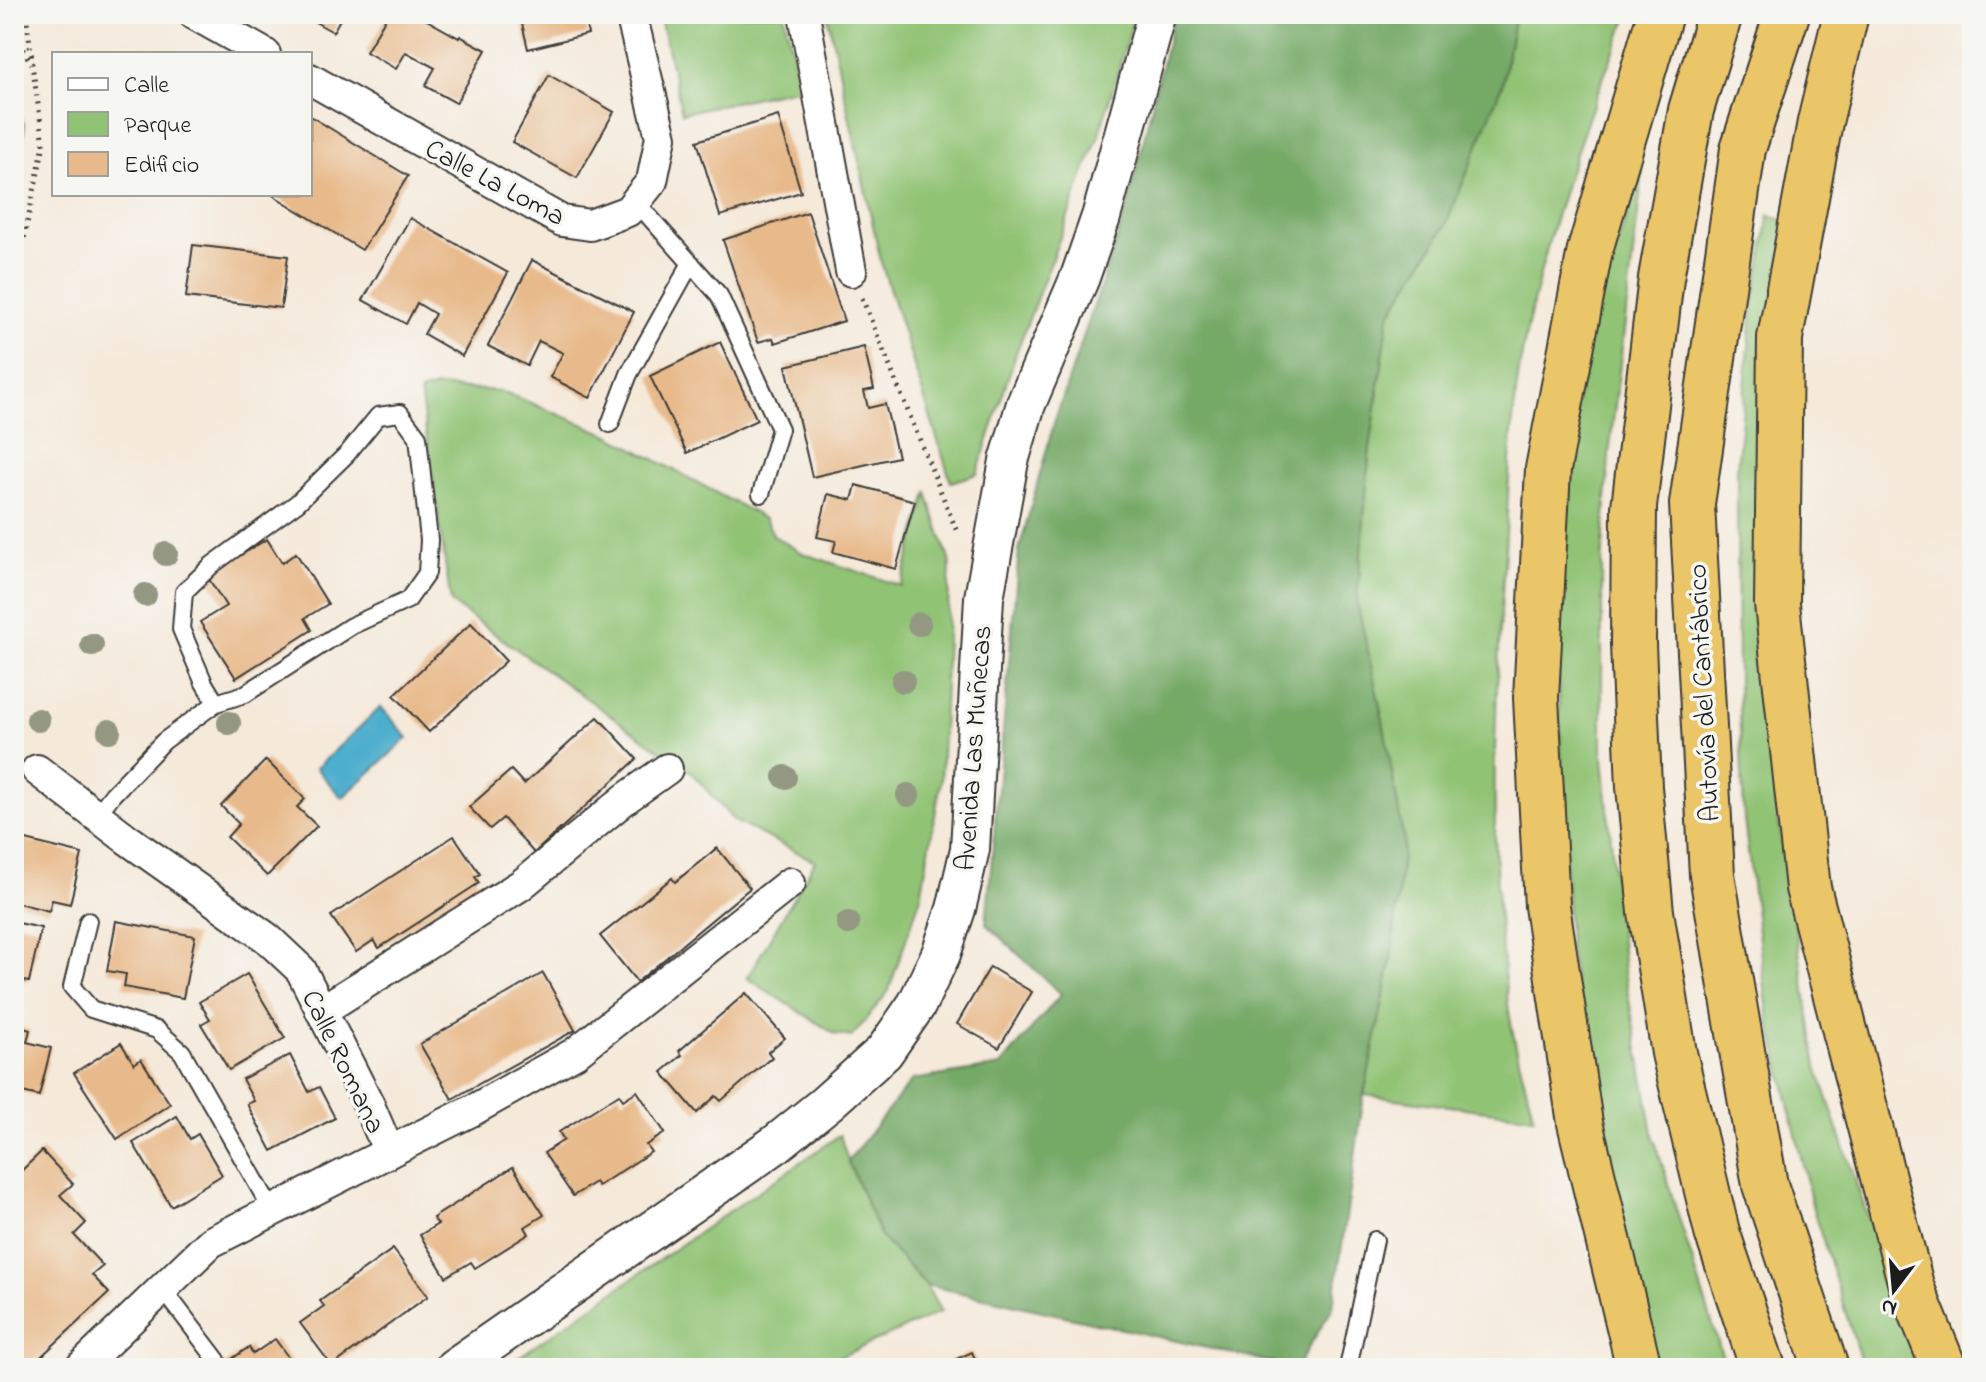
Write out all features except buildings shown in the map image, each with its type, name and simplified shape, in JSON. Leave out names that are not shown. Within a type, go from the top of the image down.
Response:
[{"type":"highway","points":[[1639,1368],[1580,1123],[1568,1046],[1547,906],[1536,698],[1548,469],[1590,250],[1660,14]]},
{"type":"highway","points":[[1720,14],[1691,110],[1661,278],[1634,507],[1633,644],[1639,787],[1649,897],[1674,1053],[1717,1232],[1763,1368]]},
{"type":"highway","name":"Autovía del Cantábrico","points":[[1787,14],[1743,149],[1692,504],[1712,875],[1765,1185],[1826,1368]]},
{"type":"highway","points":[[1846,14],[1820,122],[1780,338],[1777,604],[1808,888],[1912,1289],[1944,1368]]},
{"type":"street","points":[[194,14],[261,52]]},
{"type":"street","points":[[631,14],[661,137],[652,181],[637,203]]},
{"type":"street","points":[[804,14],[851,271]]},
{"type":"street","name":"Avenida Las Muñecas","points":[[454,1368],[776,1144],[884,1052],[917,1004],[941,954],[956,909],[970,849],[984,598],[1009,461],[1026,404],[1080,277],[1101,217],[1157,14]]},
{"type":"street","name":"Calle La Loma","points":[[312,80],[562,221],[590,225],[628,211],[637,203]]},
{"type":"street","points":[[321,1011],[521,885],[625,799],[667,769]]},
{"type":"street","name":"Calle Romana","points":[[37,770],[267,938],[301,970],[389,1152],[211,1242],[80,1368]]},
{"type":"street","points":[[389,1152],[475,1109],[575,1053],[790,883]]},
{"type":"lane","points":[[637,203],[719,295],[780,429],[761,494]]},
{"type":"lane","points":[[610,424],[629,374],[691,263]]},
{"type":"lane","points":[[96,816],[164,741],[216,703],[245,694],[351,626],[408,600],[427,573],[429,540],[418,437],[400,413],[378,416],[347,454],[297,503],[212,565],[184,592],[181,629],[216,703]]},
{"type":"lane","points":[[88,921],[72,987],[91,1009],[157,1030],[182,1052],[272,1210]]},
{"type":"lane","points":[[1348,1368],[1375,1240]]},
{"type":"lane","points":[[163,1289],[217,1360]]},
{"type":"path","points":[[14,286],[44,144],[26,14]]},
{"type":"path","points":[[14,36],[32,64]]},
{"type":"path","points":[[851,271],[960,541]]},
{"type":"green space","points":[[659,14],[784,14],[800,88],[682,113]]},
{"type":"green space","points":[[827,14],[1135,14],[1099,135],[1016,353],[977,474],[951,482],[881,262]]},
{"type":"green space","points":[[1174,14],[1515,14],[1502,85],[1446,225],[1389,315],[1369,456],[1357,602],[1383,720],[1404,841],[1390,967],[1364,1095],[1333,1307],[1296,1368],[926,1285],[881,1237],[848,1161],[912,1080],[1001,1066],[1061,994],[986,924],[1019,550],[1054,423],[1127,209]]},
{"type":"green space","points":[[1515,14],[1629,14],[1581,139],[1554,224],[1531,310],[1512,428],[1498,667],[1495,839],[1509,1011],[1534,1117],[1364,1095],[1390,967],[1357,602],[1369,456],[1389,315],[1446,225],[1502,85]]},
{"type":"green space","points":[[14,102],[25,126],[14,187]]},
{"type":"green space","points":[[1643,171],[1609,455],[1602,565],[1602,748],[1624,972],[1654,1138],[1726,1368],[1649,1368],[1569,949],[1557,646],[1568,476],[1584,338]]},
{"type":"green space","points":[[1769,215],[1786,222],[1763,646],[1776,804],[1817,1067],[1919,1368],[1863,1368],[1813,1209],[1768,1013],[1744,819],[1738,686],[1737,468],[1752,316]]},
{"type":"green space","points":[[436,387],[499,391],[609,435],[765,519],[774,536],[802,553],[901,586],[927,493],[950,563],[941,781],[921,896],[888,992],[852,1037],[835,1034],[747,978],[815,861],[734,821],[691,772],[451,603],[420,392]]},
{"type":"green space","points":[[840,1135],[881,1237],[926,1285],[941,1312],[815,1368],[503,1368]]},
{"type":"water","points":[[381,707],[408,738],[342,798],[316,768]]}]
